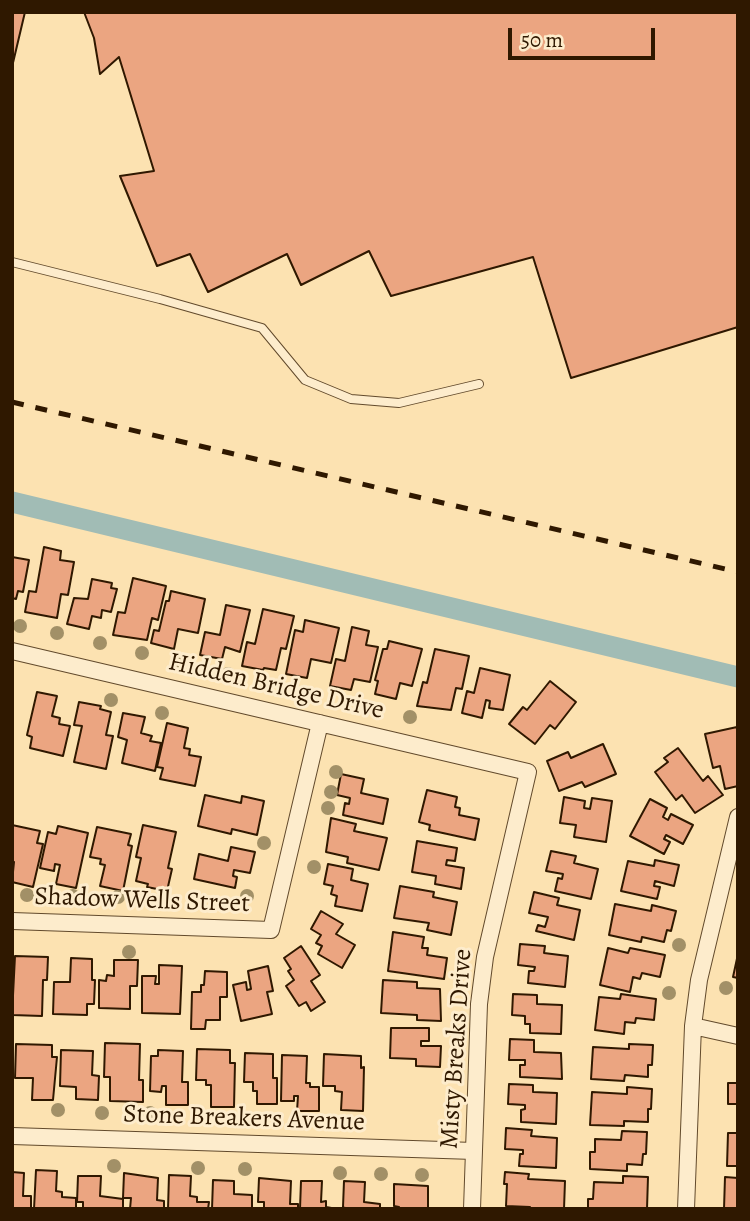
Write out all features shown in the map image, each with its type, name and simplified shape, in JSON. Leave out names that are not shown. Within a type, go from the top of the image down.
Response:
[{"type":"street","name":"Hidden Bridge Drive","points":[[12,651],[528,772]]},
{"type":"street","name":"Shadow Wells Street","points":[[12,921],[271,930],[320,723]]},
{"type":"street","name":"Misty Breaks Drive","points":[[472,1209],[479,1004],[485,957],[528,772]]},
{"type":"street","points":[[687,1209],[693,1026],[699,979],[737,817]]},
{"type":"street","points":[[693,1026],[738,1036]]},
{"type":"street","name":"Stone Breakers Avenue","points":[[12,1136],[474,1151]]},
{"type":"lane","points":[[12,262],[262,328],[305,380],[351,399],[399,403],[479,384]]},
{"type":"building","points":[[12,12],[25,12],[12,67]]},
{"type":"building","points":[[84,12],[738,12],[738,327],[571,378],[533,257],[391,296],[369,251],[301,285],[287,254],[208,292],[190,254],[157,266],[120,176],[154,171],[119,57],[100,74],[94,38]]},
{"type":"building","points":[[44,547],[61,551],[60,560],[74,562],[68,595],[61,594],[57,618],[25,612],[29,591],[36,592]]},
{"type":"building","points":[[12,557],[29,560],[23,592],[18,591],[16,599],[12,598]]},
{"type":"building","points":[[133,578],[166,586],[158,620],[152,618],[147,640],[113,635],[118,612],[125,613]]},
{"type":"building","points":[[92,579],[112,583],[111,588],[117,589],[111,612],[102,610],[101,618],[92,616],[89,629],[67,624],[74,598],[88,599]]},
{"type":"building","points":[[171,591],[205,599],[198,633],[178,629],[174,649],[151,643],[154,630],[159,631]]},
{"type":"building","points":[[226,605],[250,610],[240,652],[225,647],[222,659],[200,655],[205,632],[220,635]]},
{"type":"building","points":[[263,609],[294,616],[286,649],[281,648],[276,670],[242,666],[247,642],[255,644]]},
{"type":"building","points":[[305,620],[339,628],[331,663],[311,659],[307,678],[286,674],[295,630],[303,632]]},
{"type":"building","points":[[352,627],[369,631],[366,645],[378,647],[370,682],[354,679],[351,690],[330,686],[336,659],[345,661]]},
{"type":"building","points":[[389,641],[422,649],[412,686],[400,683],[396,699],[375,694],[378,681],[375,680],[383,649],[387,649]]},
{"type":"building","points":[[435,649],[469,656],[462,689],[456,688],[451,710],[417,706],[423,682],[427,683]]},
{"type":"building","points":[[480,668],[510,675],[503,710],[489,708],[490,701],[486,700],[482,718],[462,713],[467,691],[474,693]]},
{"type":"building","points":[[550,681],[576,702],[555,729],[550,725],[535,744],[509,724],[523,707],[527,710]]},
{"type":"building","points":[[37,692],[57,696],[52,716],[60,718],[59,724],[70,726],[63,756],[30,748],[32,737],[27,735]]},
{"type":"building","points":[[79,702],[101,706],[100,709],[111,712],[106,735],[113,736],[106,769],[74,762],[82,726],[74,725]]},
{"type":"building","points":[[123,713],[145,717],[141,733],[152,736],[150,741],[161,743],[155,771],[122,763],[127,740],[118,737]]},
{"type":"building","points":[[167,723],[188,728],[184,748],[190,749],[189,755],[201,757],[195,786],[160,779],[163,768],[157,767]]},
{"type":"building","points":[[737,727],[738,786],[725,789],[720,766],[713,768],[705,734]]},
{"type":"building","points":[[603,744],[616,774],[585,787],[582,782],[559,791],[547,761],[568,752],[571,758]]},
{"type":"building","points":[[678,748],[703,781],[708,776],[723,795],[695,813],[682,795],[676,800],[655,772],[668,762],[664,758]]},
{"type":"building","points":[[341,774],[364,779],[361,793],[388,799],[383,824],[343,815],[345,803],[349,804],[350,798],[337,795]]},
{"type":"building","points":[[427,790],[457,797],[455,807],[460,808],[459,815],[479,819],[475,840],[429,830],[430,825],[419,822]]},
{"type":"building","points":[[205,795],[241,803],[242,796],[264,801],[257,835],[232,829],[231,834],[198,826]]},
{"type":"building","points":[[564,797],[585,801],[584,808],[590,809],[592,798],[612,801],[606,842],[574,837],[576,825],[560,823]]},
{"type":"building","points":[[650,799],[667,808],[663,817],[668,820],[671,814],[693,825],[683,844],[666,835],[664,839],[670,842],[664,854],[630,836]]},
{"type":"building","points":[[331,818],[356,824],[354,831],[387,838],[379,870],[347,863],[348,857],[326,852]]},
{"type":"building","points":[[12,825],[40,831],[37,843],[43,844],[33,887],[12,882]]},
{"type":"building","points":[[143,825],[176,832],[168,868],[172,869],[167,891],[147,887],[148,884],[136,881],[141,858],[136,857]]},
{"type":"building","points":[[58,826],[88,833],[76,888],[56,884],[60,865],[55,864],[54,871],[40,868],[48,832],[56,834]]},
{"type":"building","points":[[97,827],[131,834],[128,845],[132,846],[123,891],[100,886],[105,865],[100,864],[101,859],[90,857]]},
{"type":"building","points":[[417,841],[457,848],[455,861],[447,860],[446,865],[464,868],[461,889],[435,884],[436,876],[412,872]]},
{"type":"building","points":[[231,847],[255,852],[250,873],[234,870],[233,876],[237,877],[235,888],[194,879],[199,854],[228,861]]},
{"type":"building","points":[[551,851],[576,856],[574,863],[598,869],[591,899],[555,891],[558,878],[562,879],[563,874],[546,871]]},
{"type":"building","points":[[655,860],[679,865],[674,886],[655,881],[654,886],[660,887],[657,899],[621,891],[628,861],[654,866]]},
{"type":"building","points":[[328,864],[353,869],[351,880],[368,884],[362,911],[335,906],[337,896],[331,894],[333,886],[324,884]]},
{"type":"building","points":[[400,886],[434,892],[433,897],[457,902],[451,935],[427,930],[429,923],[394,918]]},
{"type":"building","points":[[534,892],[559,898],[557,905],[580,910],[574,940],[536,931],[538,925],[545,927],[548,917],[529,913]]},
{"type":"building","points":[[615,904],[651,911],[652,905],[676,911],[671,931],[667,930],[664,942],[642,937],[641,942],[609,935]]},
{"type":"building","points":[[321,911],[343,924],[336,934],[355,945],[342,968],[318,954],[322,946],[316,943],[321,935],[311,929]]},
{"type":"building","points":[[393,932],[424,937],[422,948],[428,948],[427,955],[447,958],[444,979],[388,971]]},
{"type":"building","points":[[520,944],[545,946],[544,953],[568,956],[565,987],[528,983],[529,971],[534,971],[535,967],[518,965]]},
{"type":"building","points":[[301,946],[320,975],[311,981],[325,1002],[311,1011],[306,1002],[299,1006],[286,986],[294,980],[284,958]]},
{"type":"building","points":[[608,948],[628,953],[630,948],[665,955],[660,977],[642,973],[640,979],[633,977],[630,992],[600,985]]},
{"type":"building","points":[[738,954],[738,978],[733,977]]},
{"type":"building","points":[[15,956],[48,957],[47,980],[43,980],[42,1016],[12,1015]]},
{"type":"building","points":[[71,958],[92,959],[94,1004],[87,1004],[87,1015],[53,1014],[54,982],[70,982]]},
{"type":"building","points":[[114,960],[138,960],[137,986],[130,986],[130,1009],[99,1008],[99,980],[106,981],[107,975],[114,976]]},
{"type":"building","points":[[159,965],[182,966],[180,1014],[142,1013],[142,976],[156,976],[155,984],[159,984]]},
{"type":"building","points":[[268,966],[273,991],[267,992],[272,1014],[241,1021],[233,985],[246,982],[247,990],[251,989],[248,971]]},
{"type":"building","points":[[205,971],[227,972],[227,997],[220,997],[220,1020],[206,1020],[205,1029],[191,1029],[192,992],[201,992]]},
{"type":"building","points":[[383,980],[417,982],[417,988],[440,989],[441,1021],[417,1020],[417,1015],[381,1013]]},
{"type":"building","points":[[513,994],[537,995],[537,1004],[562,1005],[561,1034],[530,1033],[530,1024],[525,1024],[525,1016],[512,1015]]},
{"type":"building","points":[[621,994],[656,999],[654,1020],[636,1018],[635,1023],[625,1022],[624,1034],[595,1030],[599,997],[620,999]]},
{"type":"building","points":[[391,1028],[429,1028],[429,1041],[421,1041],[421,1046],[441,1046],[440,1067],[416,1066],[416,1059],[390,1058]]},
{"type":"building","points":[[510,1039],[534,1040],[534,1052],[561,1053],[562,1079],[520,1077],[520,1065],[525,1065],[525,1060],[509,1060]]},
{"type":"building","points":[[105,1043],[140,1044],[139,1080],[143,1080],[143,1102],[110,1101],[110,1077],[104,1077]]},
{"type":"building","points":[[16,1044],[52,1045],[52,1057],[57,1057],[53,1100],[32,1100],[33,1078],[15,1078]]},
{"type":"building","points":[[629,1044],[653,1045],[648,1077],[625,1075],[624,1081],[591,1079],[593,1047],[629,1049]]},
{"type":"building","points":[[197,1049],[230,1050],[230,1063],[235,1063],[234,1107],[211,1107],[211,1085],[206,1085],[206,1080],[196,1080]]},
{"type":"building","points":[[61,1050],[93,1051],[92,1075],[99,1076],[98,1100],[76,1099],[76,1087],[60,1086]]},
{"type":"building","points":[[158,1050],[183,1051],[182,1082],[188,1082],[188,1105],[166,1105],[166,1086],[162,1086],[161,1092],[150,1091],[151,1056],[158,1056]]},
{"type":"building","points":[[245,1053],[273,1054],[277,1104],[257,1104],[257,1091],[253,1091],[253,1082],[244,1082]]},
{"type":"building","points":[[324,1054],[361,1056],[361,1068],[364,1067],[363,1111],[341,1110],[342,1092],[335,1091],[335,1086],[323,1086]]},
{"type":"building","points":[[282,1055],[307,1056],[306,1083],[310,1083],[310,1087],[319,1087],[319,1111],[297,1111],[298,1096],[294,1096],[294,1101],[281,1101]]},
{"type":"building","points":[[728,1083],[738,1083],[738,1104],[728,1104]]},
{"type":"building","points":[[509,1084],[533,1085],[533,1092],[557,1093],[556,1124],[521,1122],[521,1110],[525,1109],[525,1105],[508,1104]]},
{"type":"building","points":[[627,1087],[652,1089],[648,1122],[624,1121],[624,1126],[590,1125],[592,1092],[627,1094]]},
{"type":"building","points":[[506,1128],[532,1130],[531,1136],[557,1138],[556,1168],[519,1166],[523,1150],[505,1149]]},
{"type":"building","points":[[622,1131],[647,1132],[646,1154],[643,1154],[642,1165],[627,1164],[627,1171],[590,1169],[590,1152],[595,1152],[595,1139],[621,1140]]},
{"type":"building","points":[[728,1133],[738,1133],[738,1166],[727,1166]]},
{"type":"building","points":[[36,1170],[57,1171],[56,1191],[62,1192],[62,1197],[76,1198],[76,1209],[34,1209]]},
{"type":"building","points":[[12,1172],[24,1173],[23,1196],[31,1196],[31,1209],[12,1209]]},
{"type":"building","points":[[505,1172],[529,1174],[528,1179],[565,1181],[564,1209],[506,1206]]},
{"type":"building","points":[[124,1173],[158,1178],[157,1200],[164,1201],[164,1209],[130,1209],[131,1198],[123,1198]]},
{"type":"building","points":[[169,1175],[191,1176],[190,1196],[197,1197],[197,1202],[209,1202],[208,1209],[168,1209]]},
{"type":"building","points":[[78,1176],[101,1176],[100,1196],[123,1199],[123,1209],[83,1209],[83,1202],[77,1202]]},
{"type":"building","points":[[623,1176],[648,1177],[647,1209],[588,1209],[588,1199],[593,1199],[594,1182],[623,1183]]},
{"type":"building","points":[[725,1177],[738,1178],[738,1209],[724,1209]]},
{"type":"building","points":[[259,1178],[291,1181],[290,1204],[298,1204],[298,1209],[264,1209],[264,1202],[258,1202]]},
{"type":"building","points":[[213,1180],[234,1181],[234,1194],[252,1195],[252,1209],[212,1209]]},
{"type":"building","points":[[301,1181],[322,1181],[321,1202],[326,1201],[326,1207],[337,1209],[300,1209]]},
{"type":"building","points":[[344,1181],[365,1182],[364,1202],[380,1204],[380,1209],[343,1207]]},
{"type":"building","points":[[394,1184],[428,1186],[428,1209],[399,1209],[394,1206]]},
{"type":"waterway","points":[[12,502],[738,677]]},
{"type":"railway","points":[[12,402],[738,572]]}]
